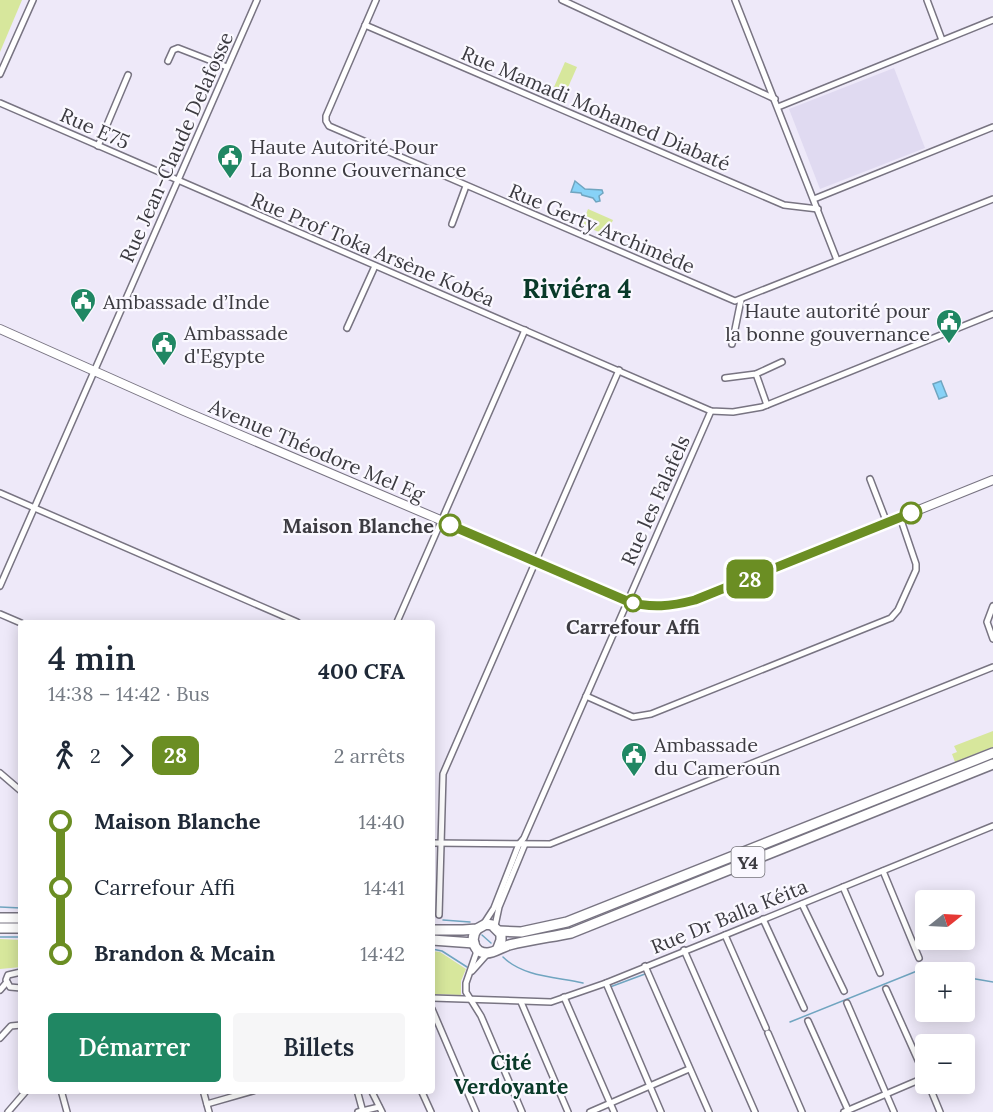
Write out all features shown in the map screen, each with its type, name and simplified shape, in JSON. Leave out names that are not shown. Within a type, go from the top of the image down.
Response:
[{"type":"highway","name":"Y4","points":[[497,929],[521,932],[567,922],[993,753]]},
{"type":"highway","name":"Y4","points":[[498,948],[571,933],[993,764]]},
{"type":"highway","points":[[0,918],[18,918]]},
{"type":"highway","points":[[0,927],[18,928]]},
{"type":"highway","points":[[435,930],[457,931],[480,927],[497,929],[501,940],[498,948],[488,953],[481,952],[475,946],[473,936],[480,927]]},
{"type":"highway","points":[[435,940],[475,946]]},
{"type":"main road","name":"Avenue Théodore Mel Eg","points":[[0,329],[534,562],[638,604],[661,607],[695,600],[993,480]]},
{"type":"street","points":[[0,74],[33,0]]},
{"type":"street","name":"Rue Jean-Claude Delafosse","points":[[0,586],[257,0]]},
{"type":"street","name":"Rue Gerty Archimède","points":[[376,0],[326,116],[327,124],[728,299],[741,300]]},
{"type":"street","points":[[562,0],[775,99]]},
{"type":"street","points":[[735,0],[837,260]]},
{"type":"street","points":[[927,0],[942,40]]},
{"type":"street","points":[[778,107],[993,20]]},
{"type":"street","name":"Rue Mamadi Mohamed Diabaté","points":[[365,25],[784,205],[818,209]]},
{"type":"street","points":[[168,61],[173,50],[178,48],[227,67]]},
{"type":"street","points":[[98,146],[128,75]]},
{"type":"street","name":"Rue E75","points":[[0,103],[177,181]]},
{"type":"street","points":[[814,199],[993,127]]},
{"type":"street","name":"Rue Prof Toka Arsène Kobéa","points":[[177,181],[711,411],[747,411],[767,405],[993,314]]},
{"type":"street","points":[[452,224],[466,186]]},
{"type":"street","points":[[732,344],[741,300],[993,198]]},
{"type":"street","points":[[347,328],[375,266]]},
{"type":"street","points":[[398,620],[525,330]]},
{"type":"street","points":[[725,378],[756,374],[782,362]]},
{"type":"street","points":[[439,915],[443,774],[619,370]]},
{"type":"street","points":[[756,374],[767,405]]},
{"type":"street","name":"Rue les Falafels","points":[[523,842],[711,411]]},
{"type":"street","points":[[870,479],[887,523]]},
{"type":"street","points":[[0,493],[292,620]]},
{"type":"street","points":[[586,696],[633,717],[651,714],[891,618],[898,610],[916,570],[900,518]]},
{"type":"street","points":[[993,606],[987,622],[993,639]]},
{"type":"street","points":[[0,614],[18,622]]},
{"type":"street","points":[[435,843],[550,844],[993,667]]},
{"type":"street","points":[[0,773],[18,788]]},
{"type":"street","name":"Rue Dr Balla Kéita","points":[[435,998],[551,1002],[725,935],[993,826]]},
{"type":"street","points":[[480,927],[494,908],[523,842]]},
{"type":"street","points":[[497,929],[499,907],[523,842]]},
{"type":"street","points":[[883,871],[919,958]]},
{"type":"street","points":[[843,887],[880,973]]},
{"type":"street","points":[[802,904],[844,991]]},
{"type":"street","points":[[763,919],[804,1008]]},
{"type":"street","points":[[725,935],[802,1112]]},
{"type":"street","points":[[475,946],[476,954],[466,983],[466,992],[481,1016],[522,1112]]},
{"type":"street","points":[[684,950],[755,1112]]},
{"type":"street","points":[[469,975],[488,953]]},
{"type":"street","points":[[645,966],[709,1112]]},
{"type":"street","points":[[0,973],[8,975],[18,973]]},
{"type":"street","points":[[0,990],[7,982],[8,975]]},
{"type":"street","points":[[7,982],[10,987],[18,988]]},
{"type":"street","points":[[590,982],[599,985]]},
{"type":"street","points":[[606,982],[661,1112]]},
{"type":"street","points":[[886,989],[915,1055]]},
{"type":"street","points":[[564,997],[614,1112]]},
{"type":"street","points":[[521,1002],[568,1112]]},
{"type":"street","points":[[847,1004],[894,1112]]},
{"type":"street","points":[[435,1017],[476,1112]]},
{"type":"street","points":[[808,1021],[846,1111],[915,1082]]},
{"type":"street","points":[[0,1038],[11,1026],[18,1025]]},
{"type":"street","points":[[590,1112],[689,1068]]},
{"type":"street","points":[[8,1112],[24,1094]]},
{"type":"street","points":[[62,1094],[66,1112]]},
{"type":"street","points":[[204,1094],[209,1112]]},
{"type":"street","points":[[207,1104],[242,1094]]},
{"type":"street","points":[[358,1094],[361,1112],[380,1109],[374,1094]]},
{"type":"street","points":[[423,1094],[431,1112]]},
{"type":"street","points":[[933,1094],[940,1112]]},
{"type":"shaded area","points":[[894,68],[925,148],[820,189],[789,109]]},
{"type":"green space","points":[[0,0],[22,0],[0,52]]},
{"type":"green space","points":[[565,62],[577,67],[566,92],[554,87]]},
{"type":"green space","points":[[588,209],[613,220],[606,235],[582,225]]},
{"type":"green space","points":[[993,731],[993,747],[955,762],[952,754],[957,752],[954,746]]},
{"type":"green space","points":[[0,939],[18,940],[18,967],[0,969]]},
{"type":"green space","points":[[435,951],[440,952],[466,969],[461,981],[461,995],[435,994]]},
{"type":"water","points":[[575,181],[585,189],[602,190],[603,193],[599,196],[600,201],[596,202],[593,198],[581,193],[571,192]]},
{"type":"water","points":[[941,381],[947,396],[939,399],[933,384]]},
{"type":"waterway","points":[[0,907],[18,908]]},
{"type":"waterway","points":[[443,920],[470,922]]},
{"type":"waterway","points":[[482,935],[491,943]]},
{"type":"waterway","points":[[0,937],[18,937]]},
{"type":"waterway","points":[[435,950],[442,951],[467,967]]},
{"type":"waterway","points":[[503,957],[520,969],[583,983]]},
{"type":"waterway","points":[[790,1022],[915,972]]},
{"type":"waterway","points":[[610,987],[645,974]]},
{"type":"waterway","points":[[975,979],[993,982]]},
{"type":"bus line","name":"28","points":[[450,525],[627,601],[661,607],[695,600],[722,590],[911,513]]},
{"type":"place","name":"Haute Autorité Pour La Bonne Gouvernance","points":[[230,180]]},
{"type":"place","name":"Ambassade d’Inde","points":[[83,324]]},
{"type":"place","name":"Haute autorité pour la bonne gouvernance","points":[[949,345]]},
{"type":"place","name":"Ambassade d'Egypte","points":[[164,367]]},
{"type":"place","name":"Maison Blanche","points":[[450,525]]},
{"type":"place","name":"Carrefour Affi","points":[[633,603]]},
{"type":"place","name":"Ambassade du Cameroun","points":[[634,778]]},
{"type":"district","name":"Riviéra 4","points":[[577,288]]},
{"type":"district","name":"Cité Verdoyante","points":[[511,1074]]}]
